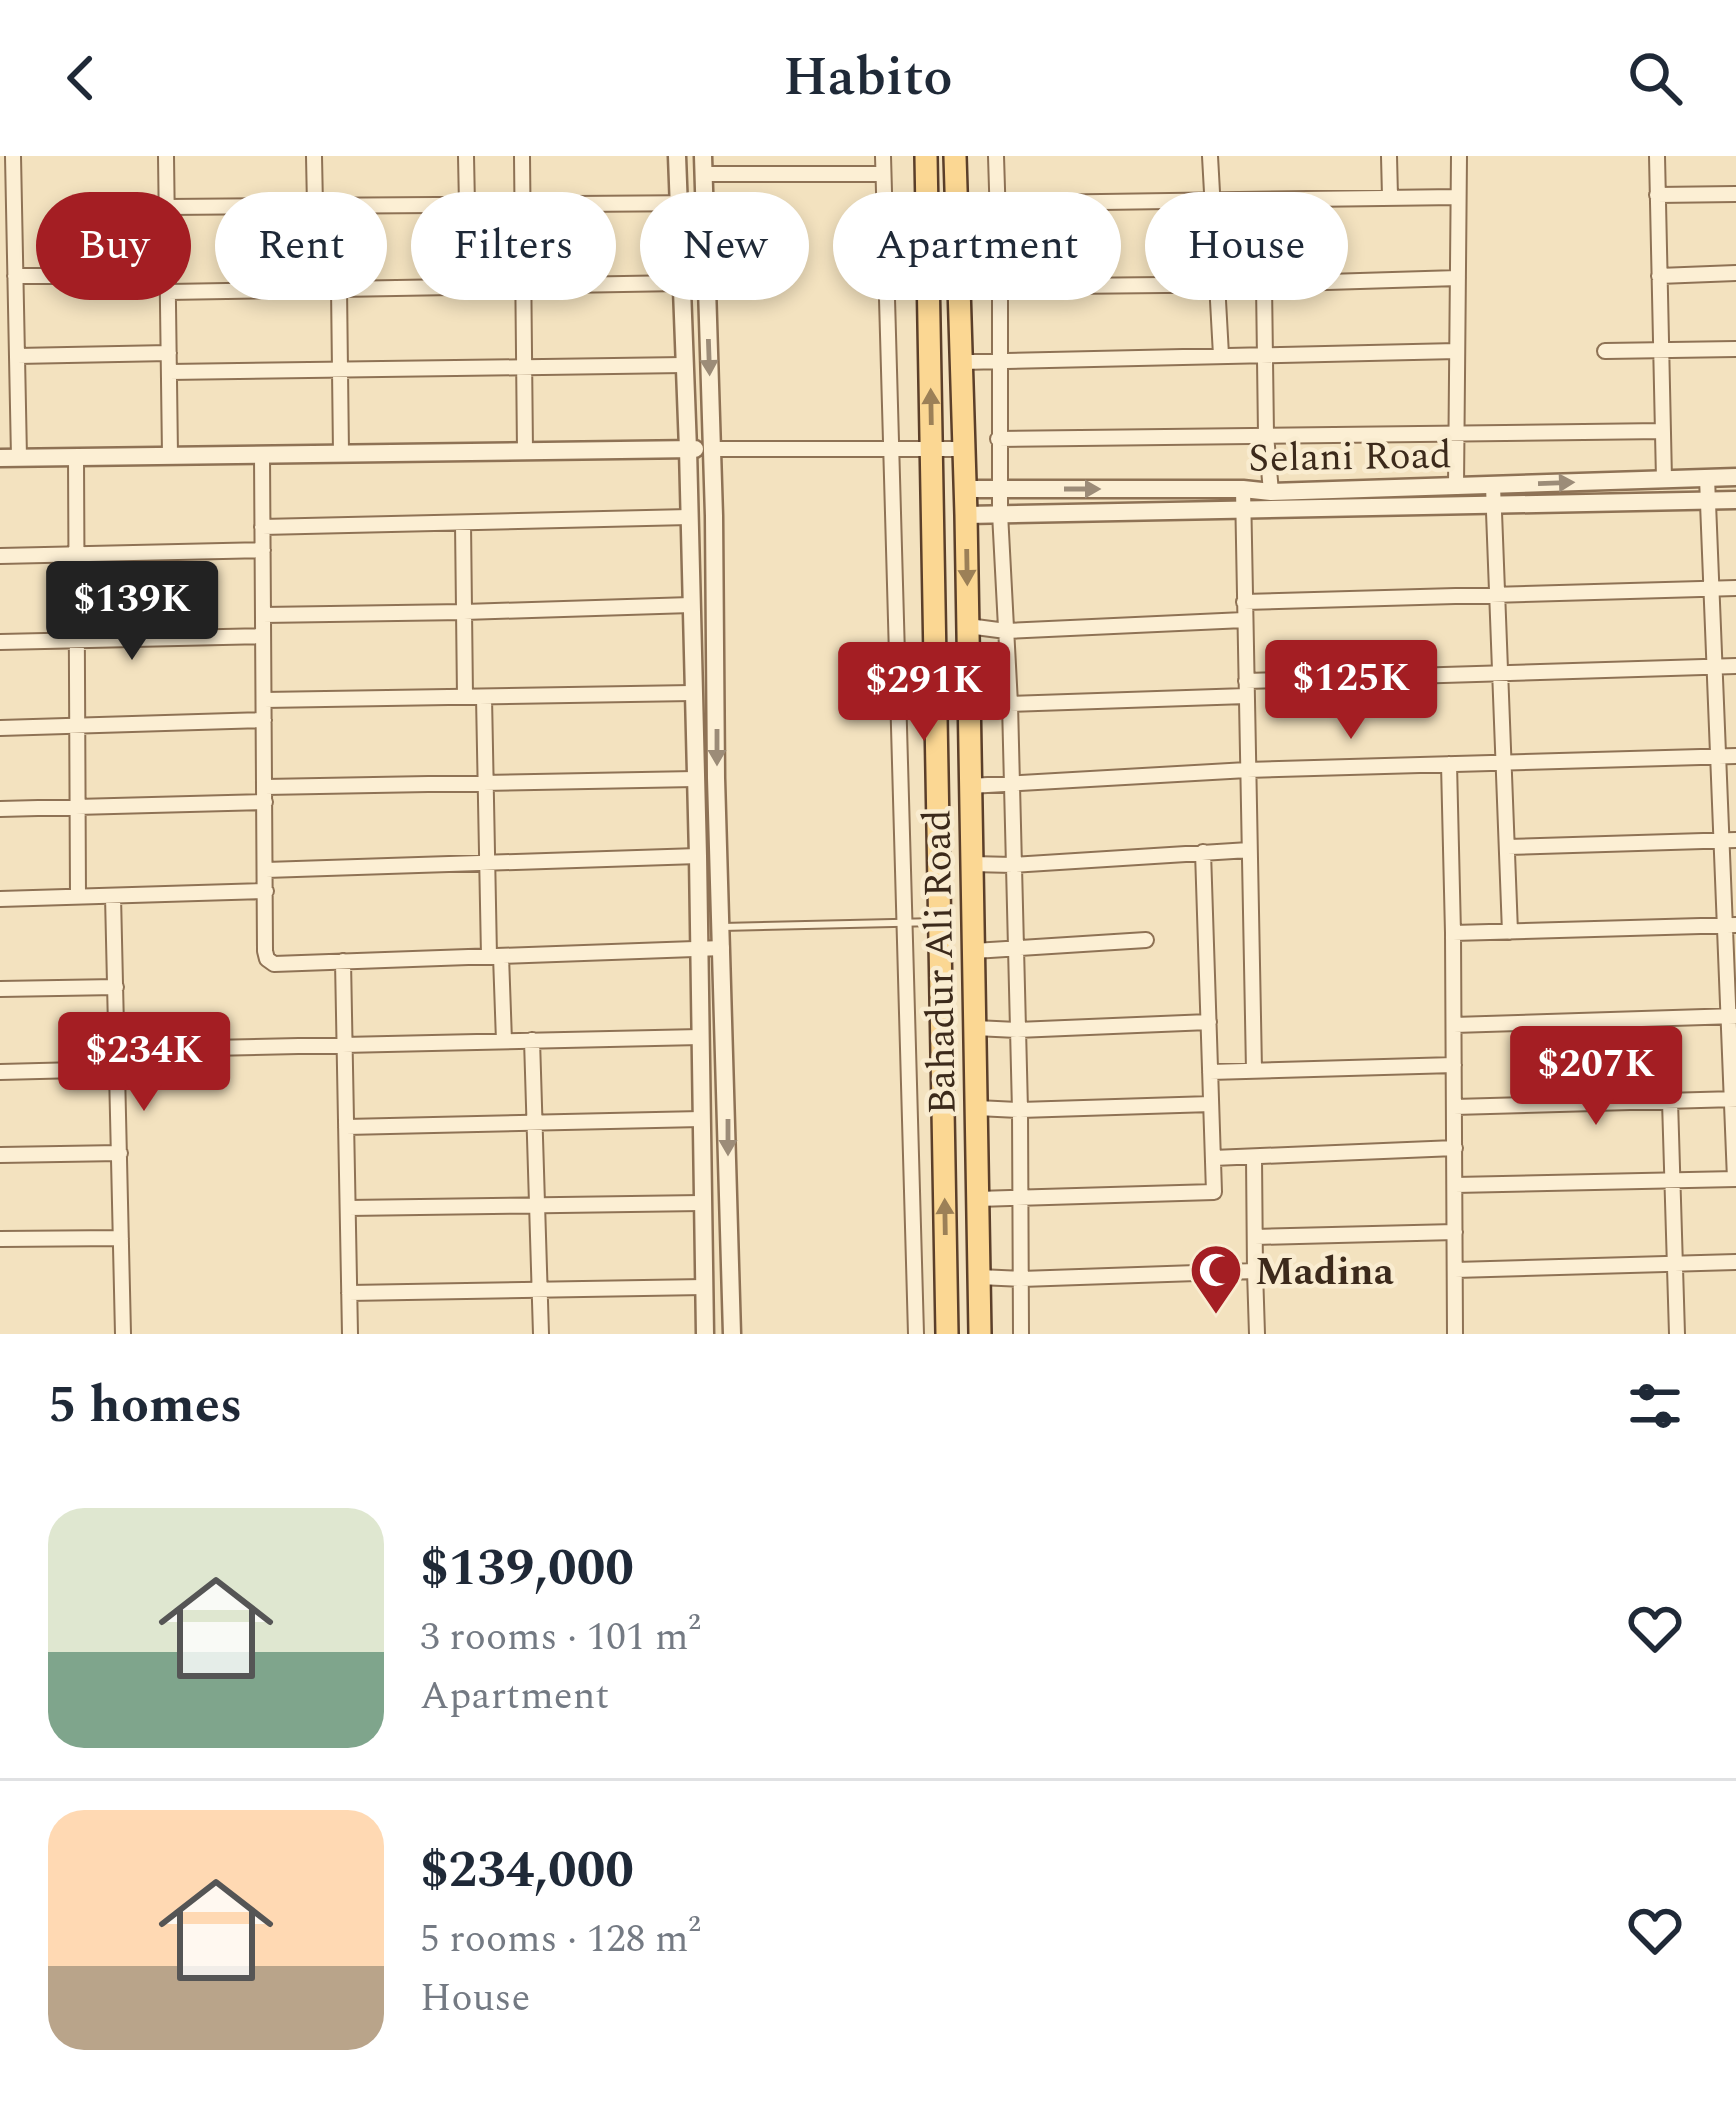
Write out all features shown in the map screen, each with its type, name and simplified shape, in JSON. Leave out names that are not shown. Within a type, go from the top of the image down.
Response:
[{"type":"main road","name":"Bahadur Ali Road","points":[[926,156],[946,1334]]},
{"type":"main road","name":"Bahadur Ali Road","points":[[955,156],[956,192]]},
{"type":"main road","name":"Bahadur Ali Road","points":[[959,300],[980,1334]]},
{"type":"street","points":[[13,156],[7,231],[15,276],[8,303],[18,381],[10,458],[964,448]]},
{"type":"street","points":[[166,156],[167,192]]},
{"type":"street","points":[[314,156],[315,192]]},
{"type":"street","points":[[466,156],[466,192]]},
{"type":"street","points":[[522,156],[522,192]]},
{"type":"street","points":[[677,156],[678,192]]},
{"type":"street","points":[[883,156],[916,1334]]},
{"type":"street","points":[[996,156],[997,192]]},
{"type":"street","points":[[1210,156],[1212,192]]},
{"type":"street","points":[[1389,156],[1390,196]]},
{"type":"street","points":[[1456,487],[1459,156]]},
{"type":"street","points":[[1657,156],[1664,479]]},
{"type":"street","points":[[704,165],[884,174]]},
{"type":"street","points":[[1658,195],[1736,194]]},
{"type":"street","points":[[1348,197],[1457,197]]},
{"type":"street","points":[[1659,276],[1736,273]]},
{"type":"street","points":[[15,276],[36,277]]},
{"type":"street","points":[[1348,281],[1458,278]]},
{"type":"street","points":[[168,300],[170,455]]},
{"type":"street","points":[[339,300],[340,453]]},
{"type":"street","points":[[524,300],[526,451]]},
{"type":"street","points":[[682,300],[698,856],[705,1334]]},
{"type":"street","points":[[708,300],[732,1334]]},
{"type":"street","points":[[1000,300],[998,439],[1010,704],[1021,1334]]},
{"type":"street","points":[[1219,300],[1221,356]]},
{"type":"street","points":[[1264,300],[1271,492]]},
{"type":"street","points":[[1605,351],[1736,349]]},
{"type":"street","points":[[961,362],[1457,351]]},
{"type":"street","points":[[17,356],[169,353]]},
{"type":"street","points":[[169,372],[685,365]]},
{"type":"street","points":[[0,381],[18,381]]},
{"type":"street","points":[[998,439],[1663,431]]},
{"type":"street","points":[[262,454],[267,959],[274,964],[722,948]]},
{"type":"street","points":[[76,457],[78,897]]},
{"type":"street","name":"Selani Road","points":[[965,489],[1271,492],[1736,477]]},
{"type":"street","points":[[1455,1185],[1735,1179],[1729,840],[1718,757],[1707,478]]},
{"type":"street","points":[[1493,485],[1510,932]]},
{"type":"street","points":[[1243,489],[1254,1070]]},
{"type":"street","name":"Selani Road","points":[[966,514],[1736,500]]},
{"type":"street","points":[[262,527],[689,517]]},
{"type":"street","points":[[463,523],[465,698]]},
{"type":"street","points":[[0,556],[262,550]]},
{"type":"street","points":[[1244,602],[1736,588]]},
{"type":"street","points":[[263,615],[691,605]]},
{"type":"street","points":[[968,626],[1006,631],[1244,620]]},
{"type":"street","points":[[0,642],[263,636]]},
{"type":"street","points":[[969,702],[1010,704],[1501,673],[1736,666]]},
{"type":"street","points":[[264,700],[692,693]]},
{"type":"street","points":[[484,697],[487,864],[504,1041]]},
{"type":"street","points":[[0,728],[264,720]]},
{"type":"street","points":[[970,786],[1247,770],[1736,756]]},
{"type":"street","points":[[1449,764],[1455,1334]]},
{"type":"street","points":[[0,809],[486,783],[694,779]]},
{"type":"street","points":[[1507,847],[1729,840]]},
{"type":"street","points":[[972,864],[1249,850]]},
{"type":"street","points":[[978,1199],[1214,1192],[1203,852]]},
{"type":"street","points":[[266,870],[698,856]]},
{"type":"street","points":[[0,899],[266,891]]},
{"type":"street","points":[[113,896],[123,1334]]},
{"type":"street","points":[[1454,933],[1731,926]]},
{"type":"street","points":[[974,951],[1146,940]]},
{"type":"street","points":[[343,961],[350,1334]]},
{"type":"street","points":[[0,989],[116,987]]},
{"type":"street","points":[[1454,1025],[1732,1016]]},
{"type":"street","points":[[975,1028],[1209,1022]]},
{"type":"street","points":[[118,1050],[700,1037]]},
{"type":"street","points":[[532,1040],[541,1334]]},
{"type":"street","points":[[1210,1072],[1454,1065]]},
{"type":"street","points":[[0,1072],[118,1069]]},
{"type":"street","points":[[1454,1107],[1734,1099]]},
{"type":"street","points":[[1670,1101],[1677,1334]]},
{"type":"street","points":[[976,1108],[1211,1104]]},
{"type":"street","points":[[346,1127],[701,1119]]},
{"type":"street","points":[[1213,1158],[1454,1148]]},
{"type":"street","points":[[0,1154],[120,1153]]},
{"type":"street","points":[[1254,1156],[1257,1334]]},
{"type":"street","points":[[348,1208],[701,1203]]},
{"type":"street","points":[[1255,1238],[1455,1232]]},
{"type":"street","points":[[0,1239],[122,1238]]},
{"type":"street","points":[[1455,1270],[1736,1262]]},
{"type":"street","points":[[979,1277],[1256,1271]]},
{"type":"street","points":[[349,1292],[704,1287]]},
{"type":"lane","points":[[721,927],[940,922]]},
{"type":"place","name":"Madina","points":[[1216,1316]]}]
